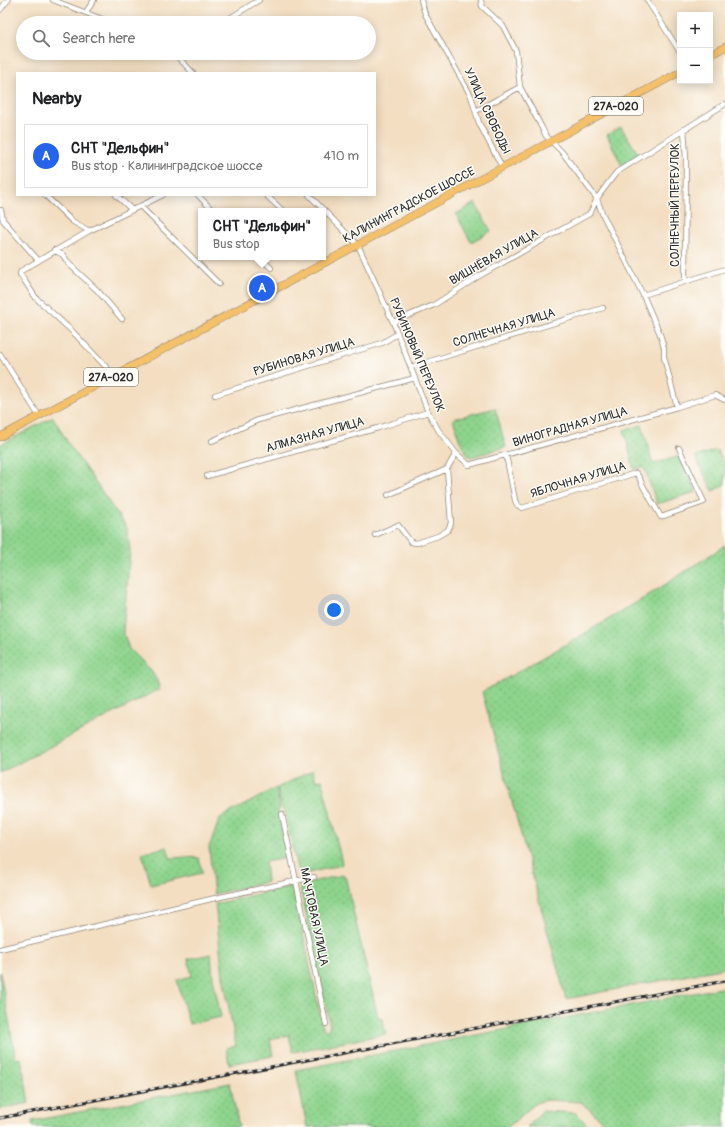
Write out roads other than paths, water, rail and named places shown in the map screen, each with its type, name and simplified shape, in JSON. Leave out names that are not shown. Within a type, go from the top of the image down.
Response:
[{"type":"main road","points":[[713,53],[725,47]]},
{"type":"main road","name":"КАЛИНИНГРАДСКОЕ ШОССЕ","points":[[0,437],[677,74]]},
{"type":"street","points":[[0,10],[8,0]]},
{"type":"street","points":[[53,0],[95,16]]},
{"type":"street","points":[[86,12],[94,0]]},
{"type":"street","points":[[233,16],[259,0]]},
{"type":"street","name":"УЛИЦА СВОБОДЫ","points":[[421,0],[425,14],[471,96],[479,123],[502,167]]},
{"type":"street","points":[[481,0],[482,6],[503,26],[516,51],[520,87],[546,136],[562,152],[597,199],[602,214],[643,295],[660,334],[664,348],[664,357],[677,407]]},
{"type":"street","points":[[647,0],[677,48]]},
{"type":"street","points":[[181,60],[192,72]]},
{"type":"street","points":[[476,111],[520,87]]},
{"type":"street","name":"ВИШНЁВАЯ УЛИЦА","points":[[393,322],[434,305],[478,276],[589,214],[594,208],[597,199],[610,179],[617,172],[725,104]]},
{"type":"street","name":"СОЛНЕЧНЫЙ ПЕРЕУЛОК","points":[[684,129],[686,158],[686,281]]},
{"type":"street","points":[[46,196],[72,222],[89,231]]},
{"type":"street","points":[[117,196],[131,209]]},
{"type":"street","points":[[107,368],[73,332],[36,298],[20,274],[22,271],[54,250],[131,209],[161,196]]},
{"type":"street","points":[[199,196],[210,208]]},
{"type":"street","points":[[267,196],[280,208]]},
{"type":"street","name":"РУБИНОВЫЙ ПЕРЕУЛОК","points":[[310,196],[322,208]]},
{"type":"street","points":[[140,206],[219,284]]},
{"type":"street","points":[[1,210],[3,220],[38,260]]},
{"type":"street","name":"РУБИНОВЫЙ ПЕРЕУЛОК","points":[[326,212],[358,245],[393,322],[428,412],[439,431],[456,453],[469,465]]},
{"type":"street","points":[[54,250],[63,255],[78,273],[97,290],[122,319]]},
{"type":"street","points":[[263,260],[272,268]]},
{"type":"street","points":[[643,295],[725,269]]},
{"type":"street","name":"СОЛНЕЧНАЯ УЛИЦА","points":[[411,367],[603,308]]},
{"type":"street","name":"РУБИНОВАЯ УЛИЦА","points":[[215,395],[382,343],[397,334]]},
{"type":"street","points":[[0,354],[39,416]]},
{"type":"street","points":[[212,441],[258,420],[415,378]]},
{"type":"street","name":"ВИНОГРАДНАЯ УЛИЦА","points":[[469,465],[715,395],[725,400]]},
{"type":"street","name":"АЛМАЗНАЯ УЛИЦА","points":[[207,476],[378,428],[428,412]]},
{"type":"street","name":"ЯБЛОЧНАЯ УЛИЦА","points":[[506,455],[517,506],[522,508],[636,473],[640,477],[643,486],[661,517],[704,502],[679,448]]},
{"type":"street","points":[[374,535],[398,525],[411,542],[417,543],[438,536],[448,530],[451,523],[447,470],[456,453]]},
{"type":"street","points":[[388,495],[447,470]]},
{"type":"street","name":"МАЧТОВАЯ УЛИЦА","points":[[282,814],[326,1024]]},
{"type":"street","points":[[0,949],[314,877]]},
{"type":"railway","points":[[0,1118],[725,981]]},
{"type":"place","name":"СНТ \"Дельфин\"","points":[[262,288]]}]
